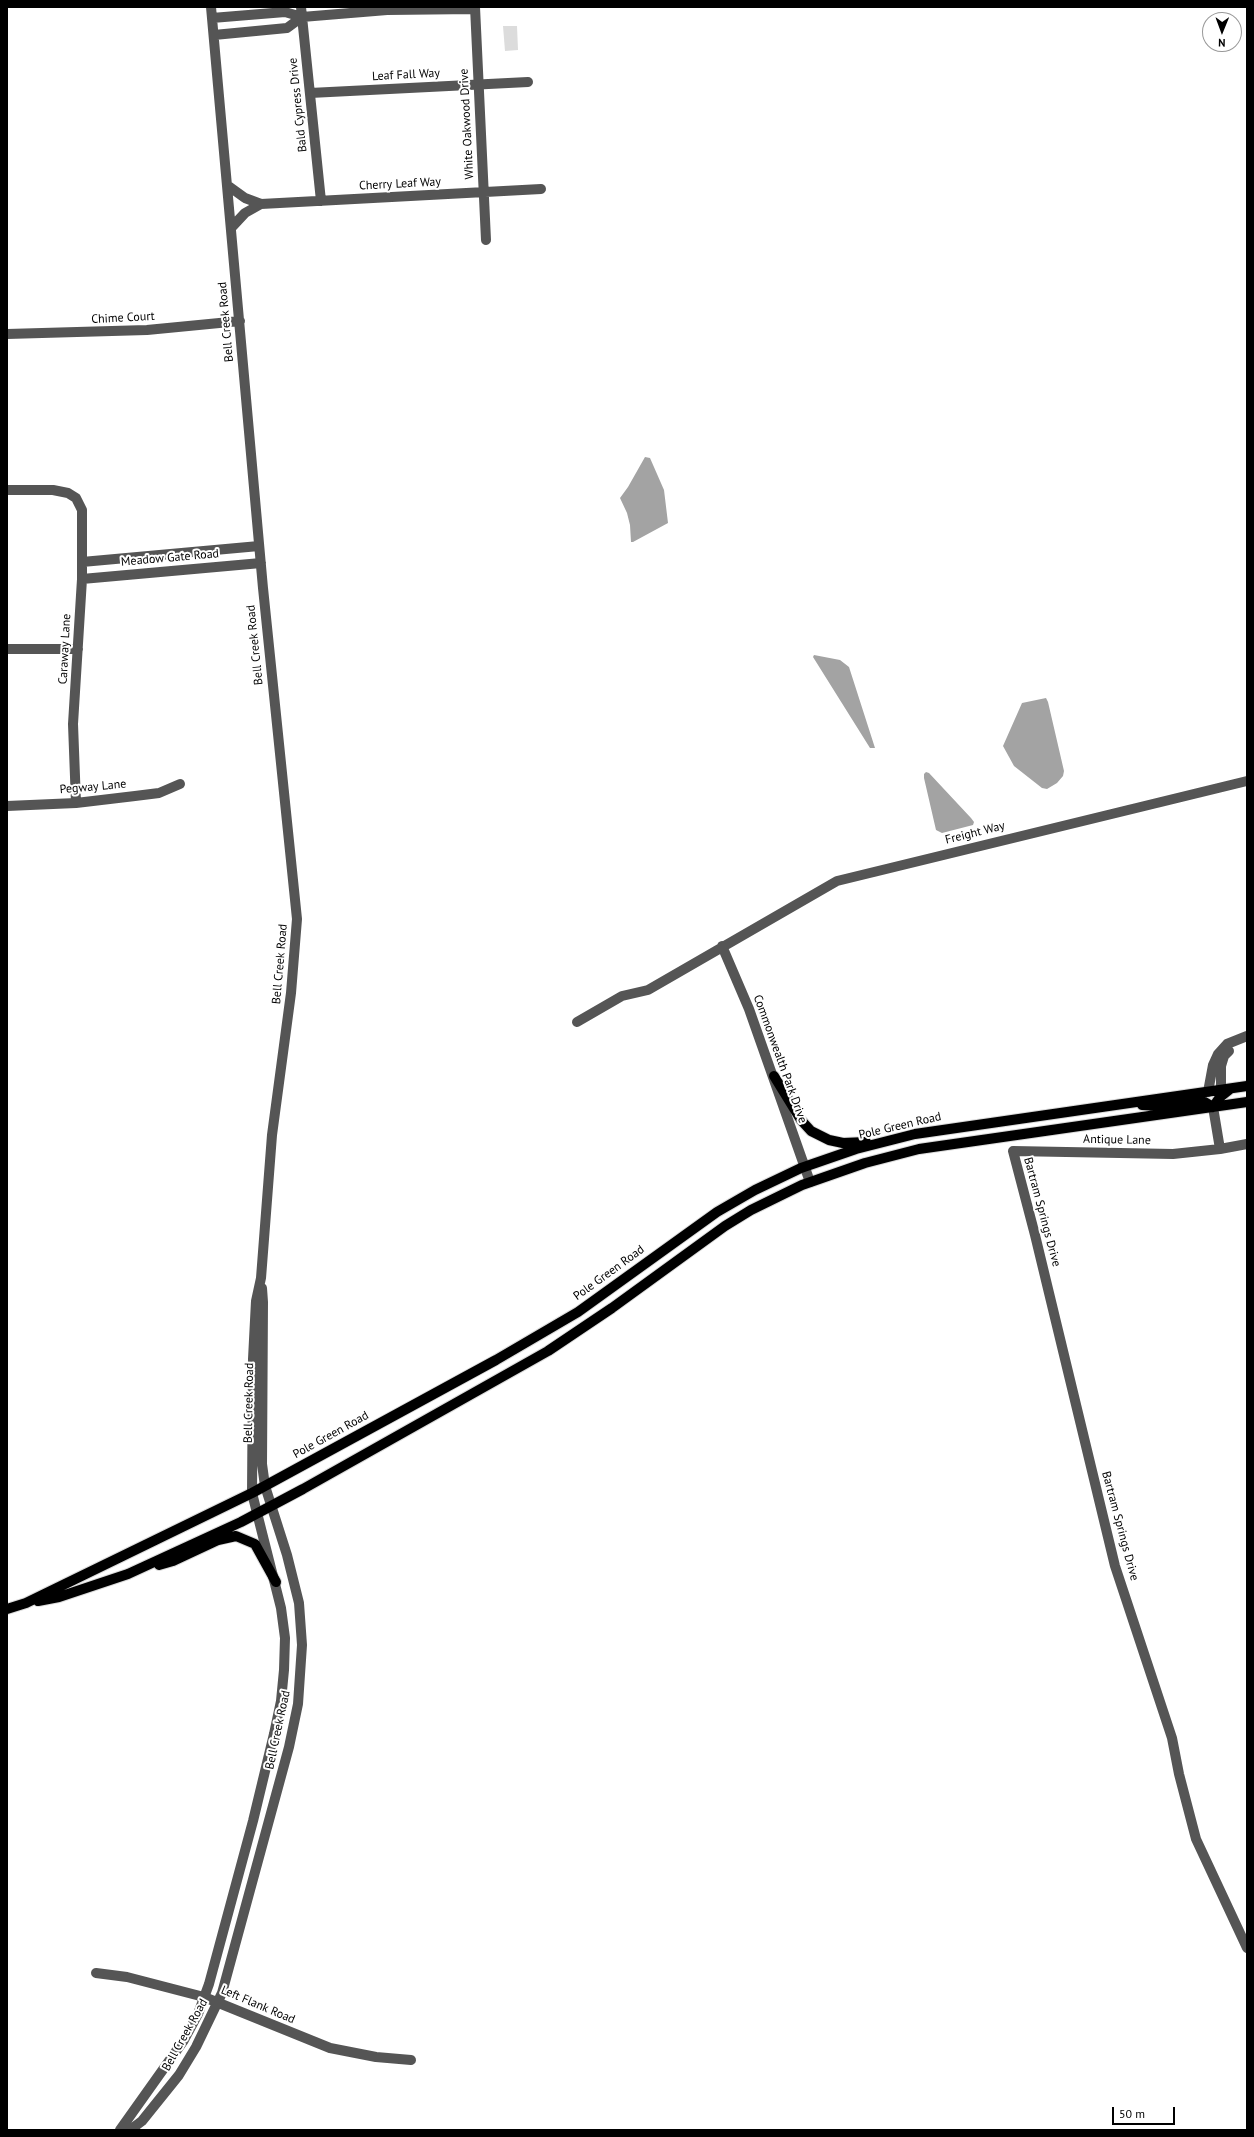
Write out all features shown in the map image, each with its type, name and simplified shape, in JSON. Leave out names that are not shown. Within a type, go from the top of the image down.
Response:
[{"type":"main road","points":[[774,1076],[801,1120],[819,1136],[843,1143],[886,1140]]},
{"type":"main road","name":"Pole Green Road","points":[[26,1603],[252,1493],[542,1334],[599,1297],[717,1212],[755,1190],[805,1167],[886,1140],[939,1129],[1247,1086]]},
{"type":"main road","points":[[1133,1102],[1148,1106],[1158,1106],[1203,1101],[1213,1107],[1220,1098],[1232,1088]]},
{"type":"main road","name":"Pole Green Road","points":[[7,1609],[26,1603],[59,1597],[128,1574],[257,1514],[548,1351],[612,1308],[683,1254],[725,1226],[765,1203],[810,1182],[865,1163],[919,1149],[1247,1102]]},
{"type":"main road","points":[[128,1574],[173,1561],[218,1540],[236,1536],[255,1544],[276,1582]]},
{"type":"street","name":"Bell Creek Road","points":[[120,2130],[184,2040],[204,1997],[215,1964],[253,1821],[281,1700],[284,1670],[285,1638],[276,1582],[252,1493],[253,1359],[256,1301],[261,1278],[272,1135],[291,993],[297,925],[259,546],[211,7]]},
{"type":"street","points":[[212,18],[285,12],[475,8]]},
{"type":"street","name":"White Oakwood Drive","points":[[475,8],[486,240]]},
{"type":"street","points":[[214,35],[287,28],[302,12]]},
{"type":"street","name":"Bald Cypress Drive","points":[[302,12],[321,201]]},
{"type":"street","name":"Leaf Fall Way","points":[[310,93],[528,82]]},
{"type":"street","name":"Cherry Leaf Way","points":[[227,185],[245,198],[261,204],[542,189]]},
{"type":"street","name":"Cherry Leaf Way","points":[[231,228],[245,213],[261,204]]},
{"type":"street","name":"Chime Court","points":[[7,334],[147,330],[240,321]]},
{"type":"street","name":"Caraway Lane","points":[[7,490],[53,490],[68,493],[76,498],[82,510],[82,579],[73,732],[76,803]]},
{"type":"street","name":"Meadow Gate Road","points":[[82,562],[259,546]]},
{"type":"street","name":"Meadow Gate Road","points":[[82,579],[261,563]]},
{"type":"street","points":[[7,649],[78,649]]},
{"type":"street","name":"Freight Way","points":[[577,1022],[622,996],[648,990],[826,886],[849,877],[1247,781]]},
{"type":"street","name":"Pegway Lane","points":[[7,806],[76,803],[159,793],[180,784]]},
{"type":"street","name":"Commonwealth Park Drive","points":[[722,946],[747,1005],[774,1076],[810,1182]]},
{"type":"street","points":[[1208,1092],[1213,1065],[1218,1054],[1227,1044],[1247,1036]]},
{"type":"street","points":[[1221,1090],[1220,1073],[1224,1056],[1232,1048],[1247,1041]]},
{"type":"street","points":[[1213,1107],[1220,1149]]},
{"type":"street","name":"Antique Lane","points":[[1013,1151],[1173,1154],[1220,1149],[1247,1144]]},
{"type":"street","name":"Bartram Springs Drive","points":[[1013,1151],[1035,1235],[1115,1566],[1172,1738],[1196,1839],[1247,1948]]},
{"type":"street","name":"Bell Creek Road","points":[[130,2130],[142,2121],[178,2075],[193,2051],[218,2002],[234,1954],[289,1747],[298,1704],[302,1645],[299,1603],[288,1555],[265,1486],[261,1450],[263,1302],[261,1278]]},
{"type":"street","name":"Left Flank Road","points":[[96,1973],[127,1976],[204,1997],[325,2047],[351,2053],[411,2060]]},
{"type":"shaded area","points":[[503,26],[517,26],[518,50],[505,51]]},
{"type":"shaded area","points":[[645,457],[650,458],[664,490],[668,523],[631,542],[630,525],[627,513],[620,498]]},
{"type":"shaded area","points":[[814,655],[840,660],[849,667],[875,748],[870,748],[813,657]]},
{"type":"shaded area","points":[[1046,698],[1064,771],[1063,776],[1057,783],[1047,789],[1042,788],[1014,766],[1003,746],[1022,703]]},
{"type":"shaded area","points":[[926,772],[929,773],[971,818],[974,822],[973,825],[942,833],[936,830],[924,778],[924,774]]}]
